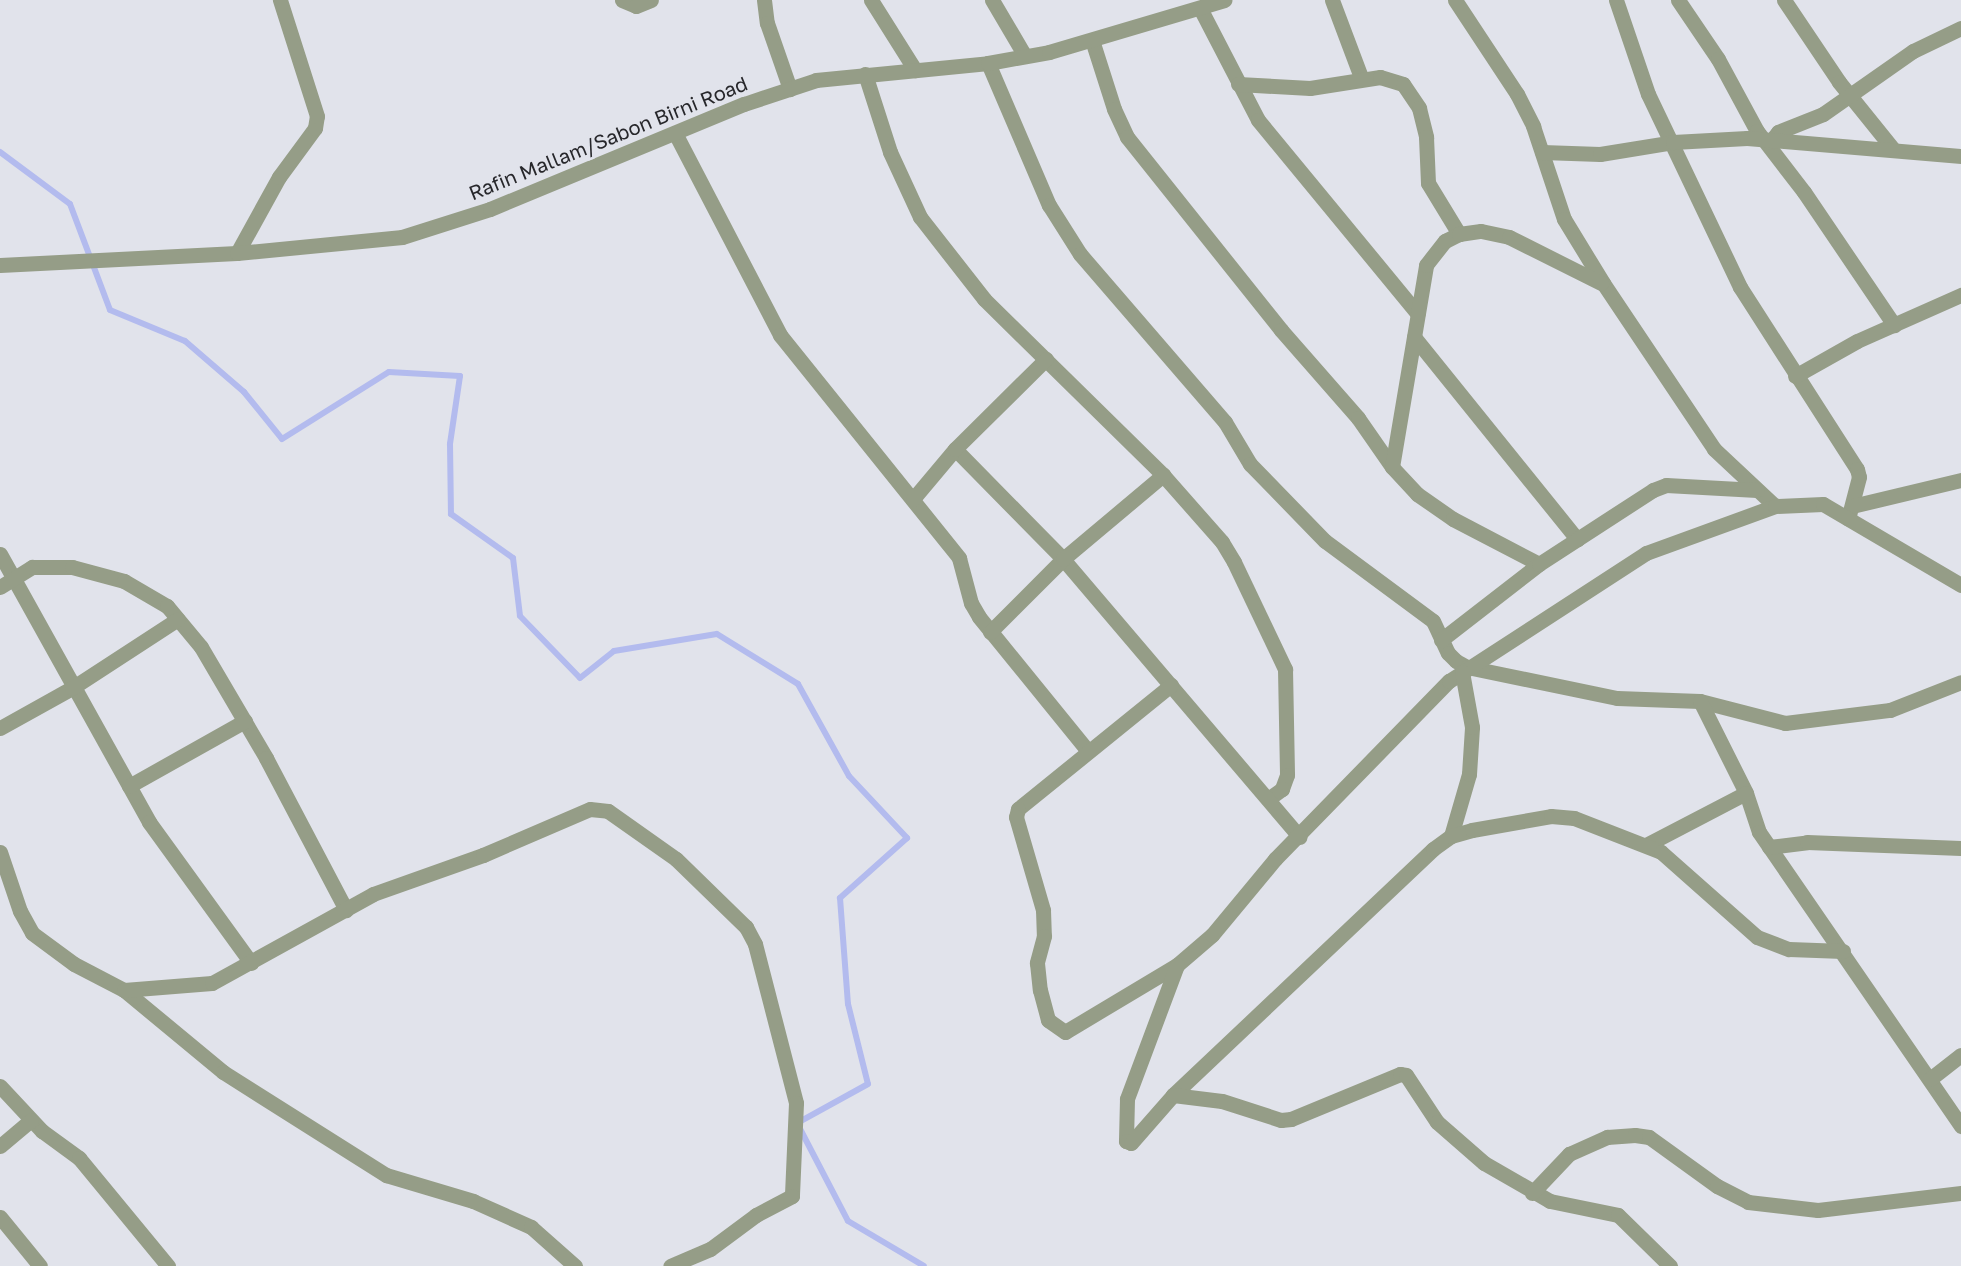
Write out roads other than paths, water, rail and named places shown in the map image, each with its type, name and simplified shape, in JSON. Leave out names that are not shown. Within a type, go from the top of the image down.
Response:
[{"type":"street","points":[[237,253],[279,177],[315,128],[317,116],[280,0]]},
{"type":"street","points":[[622,0],[636,6],[651,0]]},
{"type":"street","points":[[764,0],[766,23],[790,89]]},
{"type":"street","points":[[871,0],[915,70]]},
{"type":"street","points":[[992,0],[1025,56]]},
{"type":"street","name":"Rafin Mallam/Sabon Birni Road","points":[[0,265],[237,253],[402,237],[490,209],[675,133],[816,80],[988,63],[1025,56],[1092,40],[1224,0]]},
{"type":"street","points":[[1332,0],[1361,77]]},
{"type":"street","points":[[1455,0],[1517,94],[1542,152],[1564,219],[1603,284],[1702,432],[1775,507]]},
{"type":"street","points":[[1616,0],[1648,94],[1673,142],[1740,287],[1795,376],[1857,469],[1859,477],[1850,512]]},
{"type":"street","points":[[1678,0],[1718,59],[1768,142],[1894,325]]},
{"type":"street","points":[[1784,0],[1849,95],[1893,149]]},
{"type":"street","points":[[1200,8],[1258,120],[1418,314]]},
{"type":"street","points":[[1768,142],[1778,132],[1812,120],[1913,51],[1961,28]]},
{"type":"street","points":[[1092,40],[1114,109],[1127,137],[1281,330],[1358,418],[1392,467],[1418,494],[1453,519],[1539,564]]},
{"type":"street","points":[[988,63],[1049,205],[1080,254],[1225,422],[1250,464],[1325,541],[1433,621],[1448,653],[1464,669],[1617,698],[1700,701],[1785,723],[1809,723],[1890,710],[1961,682]]},
{"type":"street","points":[[865,74],[886,142],[920,217],[984,298],[1163,475],[1222,542],[1286,669],[1287,775],[1281,789],[1268,799]]},
{"type":"street","points":[[1238,84],[1310,88],[1361,77],[1392,78],[1403,84],[1419,108],[1426,137],[1428,183],[1459,234]]},
{"type":"street","points":[[675,133],[780,335],[959,558],[971,603],[990,632],[1088,751]]},
{"type":"street","points":[[1542,152],[1600,154],[1673,142],[1747,138],[1768,142],[1893,149],[1961,156]]},
{"type":"street","points":[[1392,467],[1426,265],[1445,241],[1459,234],[1481,231],[1509,237],[1603,284]]},
{"type":"street","points":[[1795,376],[1894,325],[1961,295]]},
{"type":"street","points":[[1414,337],[1577,540]]},
{"type":"street","points":[[913,499],[955,450],[1046,359]]},
{"type":"street","points":[[955,450],[1063,559],[1300,837]]},
{"type":"street","points":[[990,632],[1063,559],[1163,475]]},
{"type":"street","points":[[1850,512],[1961,480]]},
{"type":"street","points":[[1441,640],[1539,564],[1666,485],[1757,490]]},
{"type":"street","points":[[1170,685],[1018,809],[1017,817],[1043,910],[1044,936],[1037,963],[1048,1020],[1065,1032],[1178,965],[1212,935],[1275,859],[1300,837],[1464,669],[1646,553],[1775,507],[1823,504],[1850,512],[1961,585]]},
{"type":"street","points":[[0,554],[15,578],[72,688],[165,846],[251,963]]},
{"type":"street","points":[[0,587],[32,567],[72,567],[124,581],[167,606],[201,647],[245,721],[346,910]]},
{"type":"street","points":[[0,728],[72,688],[178,619]]},
{"type":"street","points":[[1178,965],[1127,1099],[1126,1141],[1136,1141],[1173,1095],[1451,836],[1469,774],[1472,727],[1464,669]]},
{"type":"street","points":[[1700,701],[1746,793],[1769,847],[1843,951],[1961,1126]]},
{"type":"street","points":[[129,786],[245,721]]},
{"type":"street","points":[[1648,844],[1746,793]]},
{"type":"street","points":[[124,990],[212,983],[373,894],[483,855],[599,808],[676,859],[736,913],[755,944],[796,1103],[794,1192],[740,1225],[710,1249],[670,1266]]},
{"type":"street","points":[[1451,836],[1551,816],[1574,818],[1648,844],[1704,887],[1757,937],[1789,949],[1843,951]]},
{"type":"street","points":[[1769,847],[1807,842],[1961,848]]},
{"type":"street","points":[[0,852],[20,911],[32,933],[74,964],[124,990],[223,1072],[386,1175],[513,1218],[531,1227],[575,1266]]},
{"type":"street","points":[[1930,1079],[1961,1055]]},
{"type":"street","points":[[1173,1095],[1222,1101],[1281,1120],[1291,1119],[1400,1074],[1406,1075],[1437,1122],[1453,1138],[1532,1193],[1550,1201],[1618,1215],[1670,1266]]},
{"type":"street","points":[[0,1086],[32,1120],[79,1158],[168,1266]]},
{"type":"street","points":[[0,1146],[32,1120]]},
{"type":"street","points":[[1532,1193],[1569,1154],[1607,1137],[1635,1134],[1649,1137],[1718,1186],[1748,1202],[1818,1210],[1961,1193]]},
{"type":"street","points":[[0,1217],[40,1266]]},
{"type":"waterway","points":[[0,152],[70,204],[110,310],[185,341],[244,392],[282,439],[389,372],[460,376],[450,444],[451,514],[513,558],[520,616],[580,678],[614,651],[717,634],[798,684],[849,776],[907,838],[840,898],[848,1004],[868,1084],[797,1123],[848,1221],[924,1266]]}]
